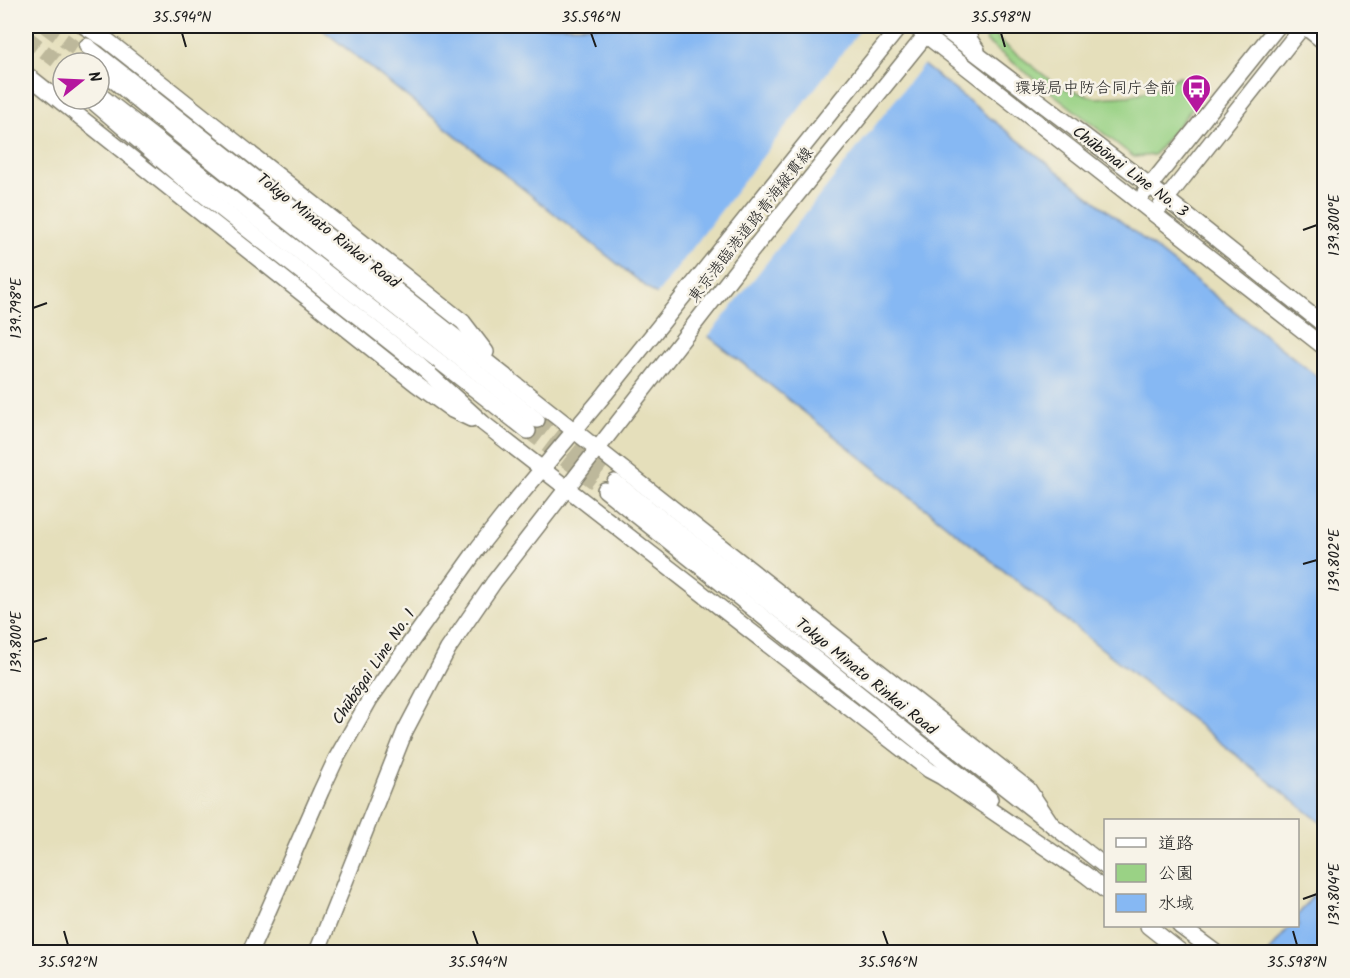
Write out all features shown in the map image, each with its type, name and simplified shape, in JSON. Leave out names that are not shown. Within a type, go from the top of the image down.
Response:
[{"type":"street","points":[[84,26],[108,41],[463,322],[502,372]]},
{"type":"street","name":"東京港臨港道路青海縦貫線","points":[[576,430],[900,26]]},
{"type":"street","name":"Chūbōnai Line No. 3","points":[[940,26],[979,53],[1149,185],[1324,325]]},
{"type":"street","points":[[967,26],[970,40],[979,53]]},
{"type":"street","points":[[1138,200],[1278,26]]},
{"type":"street","points":[[1155,213],[1304,26],[1324,42]]},
{"type":"street","name":"東京港臨港道路青海縦貫線","points":[[599,448],[924,29]]},
{"type":"street","name":"Chūbōnai Line No. 3","points":[[924,29],[1324,347]]},
{"type":"street","points":[[111,72],[502,372],[1028,789],[1052,825]]},
{"type":"street","points":[[26,74],[416,384],[465,418],[483,423]]},
{"type":"street","name":"Tokyo Minato Rinkai Road","points":[[111,78],[533,426],[111,103]]},
{"type":"street","points":[[104,111],[181,177],[418,364],[483,423],[543,470],[929,770],[1089,877]]},
{"type":"street","name":"Chūbōgai Line No. 1","points":[[250,952],[336,759],[370,699],[478,548],[576,430]]},
{"type":"street","points":[[317,952],[405,731],[448,649],[494,582],[599,448]]},
{"type":"street","name":"Tokyo Minato Rinkai Road","points":[[1104,865],[610,486],[1104,889]]},
{"type":"street","points":[[1149,927],[1181,952]]},
{"type":"street","points":[[1181,927],[1212,951]]},
{"type":"green space","points":[[984,26],[995,26],[999,40],[1058,86],[1096,98],[1129,96],[1158,88],[1179,76],[1202,96],[1154,155],[1134,157],[987,42]]},
{"type":"water","points":[[318,26],[874,26],[1324,382],[1324,825]]},
{"type":"water","points":[[1324,881],[1324,952],[1269,952],[1289,927],[1299,927],[1299,914]]},
{"type":"pier","points":[[863,26],[879,26],[928,64],[922,66],[707,338],[655,297]]},
{"type":"tunnel","points":[[45,26],[79,51]]},
{"type":"tunnel","points":[[26,37],[51,57]]},
{"type":"tunnel","points":[[537,420],[615,482]]},
{"type":"tunnel","points":[[528,431],[605,490]]},
{"type":"place","name":"環境局中防合同庁舎前","points":[[1196,114]]}]
